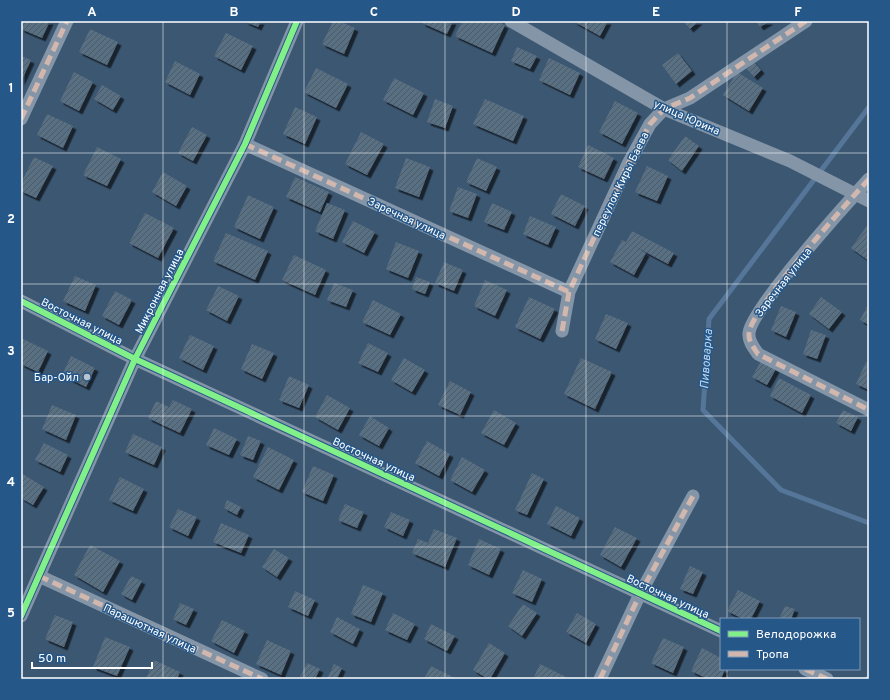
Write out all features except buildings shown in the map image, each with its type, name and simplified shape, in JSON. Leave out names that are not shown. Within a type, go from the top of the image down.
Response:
[{"type":"street","points":[[21,119],[67,21]]},
{"type":"street","name":"Микронная улица","points":[[21,616],[135,360],[246,144],[297,21]]},
{"type":"street","name":"переулок Киры Баева","points":[[562,331],[569,292],[628,164],[650,124],[664,109],[690,98],[806,21]]},
{"type":"street","name":"улица Юрина","points":[[516,22],[664,109],[790,161],[869,200]]},
{"type":"street","name":"Заречная улица","points":[[246,144],[569,292]]},
{"type":"street","points":[[851,192],[869,179]]},
{"type":"street","name":"Заречная улица","points":[[851,192],[772,294],[754,319],[748,333],[750,343],[758,354],[869,410]]},
{"type":"street","name":"Восточная улица","points":[[21,301],[135,360],[720,631]]},
{"type":"street","points":[[600,679],[640,594],[693,496]]},
{"type":"street","name":"Парашютная улица","points":[[39,576],[262,679]]},
{"type":"street","points":[[807,670],[827,679]]},
{"type":"waterway","name":"Пивоварка","points":[[869,107],[709,319],[703,410],[781,490],[869,523]]},
{"type":"marked path","points":[[21,119],[67,21]]},
{"type":"marked path","points":[[562,331],[569,292],[628,164],[650,124],[664,109],[690,98],[806,21]]},
{"type":"marked path","points":[[245,144],[569,292]]},
{"type":"marked path","points":[[869,179],[782,280],[754,320],[749,333],[749,339],[758,354],[869,410]]},
{"type":"marked path","points":[[600,679],[640,594],[693,496]]},
{"type":"marked path","points":[[39,576],[262,679]]},
{"type":"marked path","points":[[807,670],[827,679]]},
{"type":"cycle path","points":[[21,616],[135,359],[245,144],[297,21]]},
{"type":"cycle path","points":[[21,301],[135,359],[720,631]]},
{"type":"place","name":"Бар-Ойл","points":[[87,377]]}]
